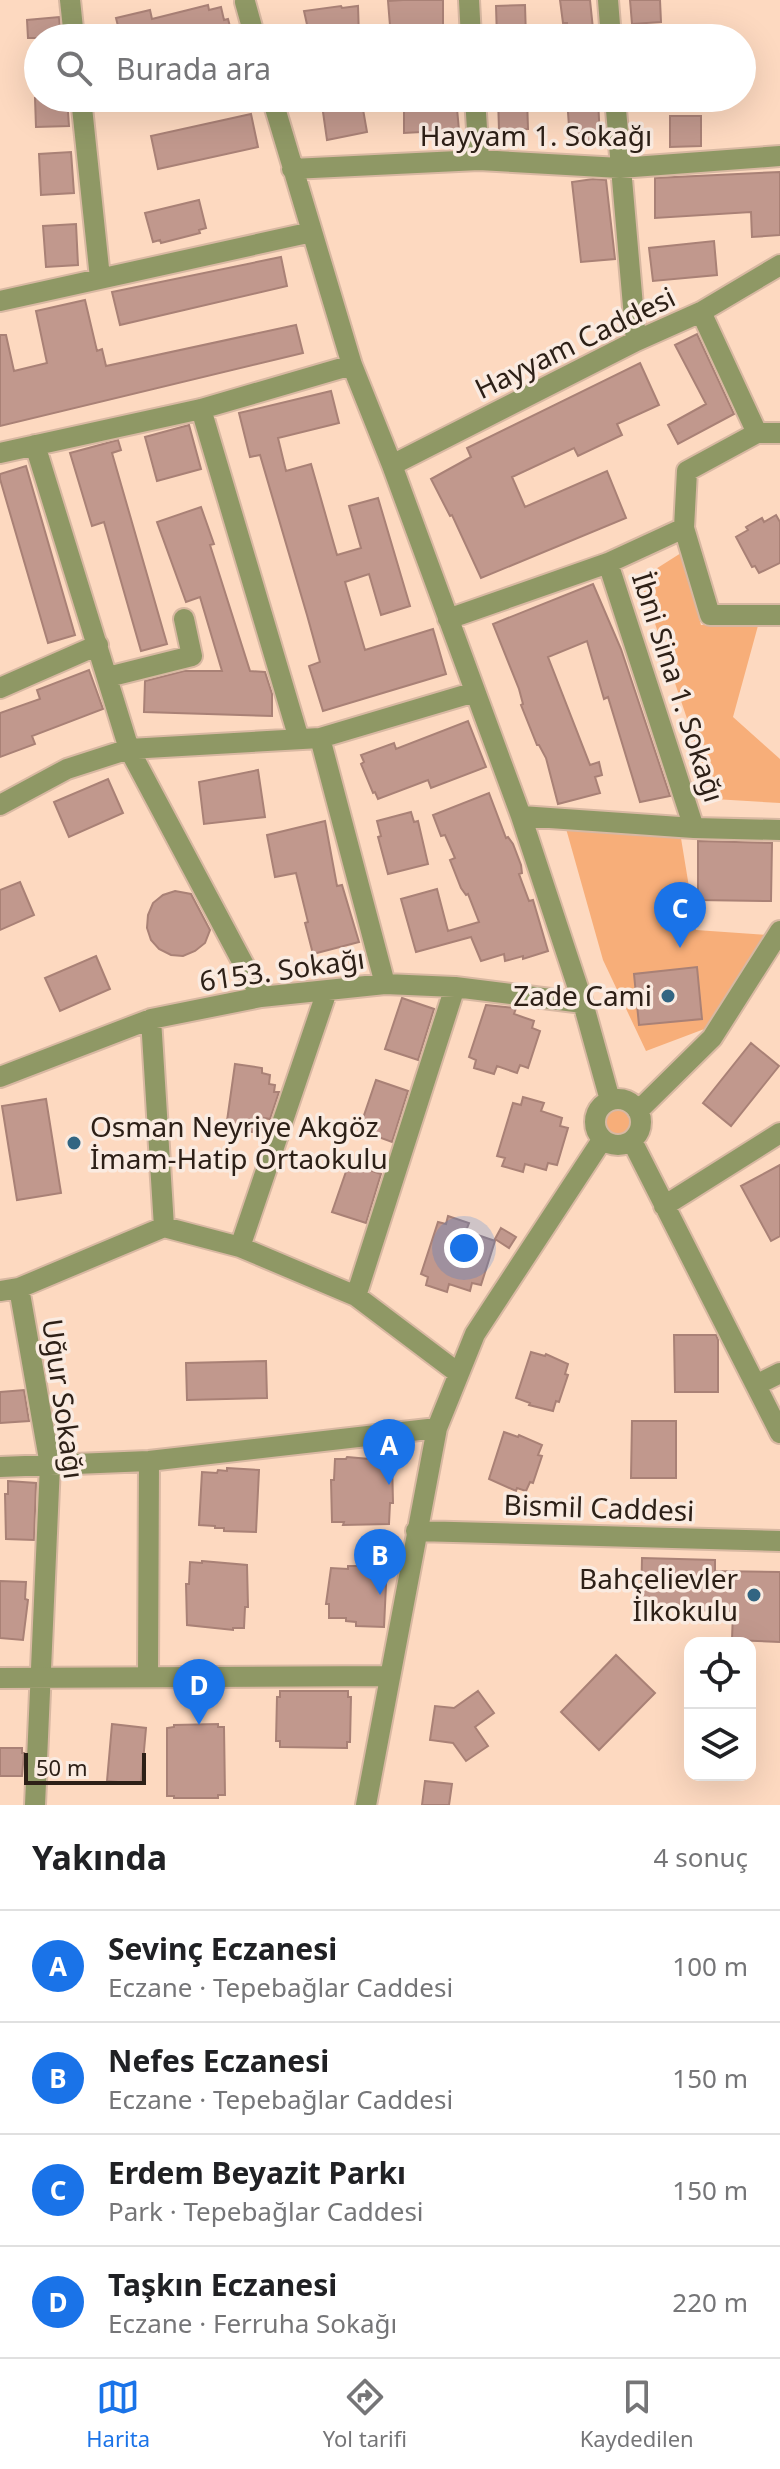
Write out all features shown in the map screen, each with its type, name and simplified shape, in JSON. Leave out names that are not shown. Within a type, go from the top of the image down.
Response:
[{"type":"street","points":[[70,0],[73,24]]},
{"type":"street","points":[[469,0],[470,24]]},
{"type":"street","points":[[608,0],[610,24]]},
{"type":"street","points":[[242,1],[250,24]]},
{"type":"street","points":[[82,112],[100,278]]},
{"type":"street","points":[[276,112],[352,365],[521,816],[583,1003],[610,1100]]},
{"type":"street","points":[[476,112],[479,160]]},
{"type":"street","points":[[616,112],[636,341]]},
{"type":"street","name":"Hayyam 1. Sokağı","points":[[292,169],[479,160],[620,168],[780,156]]},
{"type":"street","points":[[0,301],[312,232]]},
{"type":"street","name":"Hayyam Caddesi","points":[[392,465],[636,341],[701,312],[780,265]]},
{"type":"street","points":[[701,312],[757,433]]},
{"type":"street","points":[[0,453],[201,409],[352,365]]},
{"type":"street","points":[[201,409],[309,738],[385,984]]},
{"type":"street","points":[[780,433],[757,433],[687,471],[684,528],[710,615],[780,615]]},
{"type":"street","points":[[35,445],[129,749],[261,997]]},
{"type":"street","points":[[448,619],[608,563],[684,528]]},
{"type":"street","name":"İbni Sina 1. Sokağı","points":[[608,563],[694,828]]},
{"type":"street","points":[[108,677],[192,656],[184,619]]},
{"type":"street","points":[[0,688],[98,645]]},
{"type":"street","points":[[0,805],[67,769],[129,749],[309,738],[475,692]]},
{"type":"street","points":[[521,816],[694,828],[780,830]]},
{"type":"street","points":[[638,1111],[712,1038],[780,931]]},
{"type":"street","name":"6153. Sokağı","points":[[0,1076],[151,1019],[261,997],[385,984],[455,987],[583,1003]]},
{"type":"street","points":[[356,1296],[455,987]]},
{"type":"street","points":[[240,1247],[327,991]]},
{"type":"street","points":[[151,1019],[164,1227]]},
{"type":"street","points":[[610,1100],[627,1100],[638,1111],[641,1127],[632,1141],[617,1146],[602,1140],[595,1126],[595,1117],[610,1100]]},
{"type":"street","points":[[664,1206],[780,1133]]},
{"type":"street","points":[[366,1805],[437,1428],[475,1334],[602,1140]]},
{"type":"street","points":[[632,1141],[758,1384],[780,1433]]},
{"type":"street","points":[[9,1289],[164,1227],[240,1247],[356,1296],[458,1373]]},
{"type":"street","name":"Uğur Sokağı","points":[[9,1289],[50,1465],[35,1805]]},
{"type":"street","points":[[758,1384],[780,1373]]},
{"type":"street","points":[[0,1467],[149,1461],[437,1428]]},
{"type":"street","points":[[148,1676],[149,1461]]},
{"type":"street","name":"Bismil Caddesi","points":[[416,1531],[780,1541]]},
{"type":"street","points":[[0,1678],[390,1676]]},
{"type":"shaded area","points":[[681,553],[701,625],[759,622],[733,717],[780,759],[780,803],[714,799],[640,579]]},
{"type":"shaded area","points":[[565,825],[680,832],[696,930],[769,935],[707,1028],[646,1051],[603,960]]},
{"type":"shaded area","points":[[618,1109],[627,1113],[631,1122],[627,1131],[618,1135],[609,1131],[605,1122],[609,1113]]},
{"type":"building","points":[[443,0],[443,24],[390,24],[388,1]]},
{"type":"building","points":[[560,0],[590,0],[592,24],[563,23]]},
{"type":"building","points":[[630,0],[660,0],[661,22],[632,24]]},
{"type":"building","points":[[208,5],[209,10],[221,7],[224,20],[228,19],[229,24],[118,24],[116,18],[150,10],[152,19]]},
{"type":"building","points":[[525,5],[526,24],[497,24],[496,6]]},
{"type":"building","points":[[358,6],[359,24],[307,24],[304,11]]},
{"type":"building","points":[[59,17],[60,24],[27,24],[27,20]]},
{"type":"building","points":[[35,112],[68,112],[69,126],[36,127]]},
{"type":"building","points":[[323,112],[363,112],[367,132],[327,140]]},
{"type":"building","points":[[404,112],[457,112],[459,130],[404,133]]},
{"type":"building","points":[[498,112],[527,112],[528,129],[499,130]]},
{"type":"building","points":[[568,112],[599,112],[600,141],[570,141]]},
{"type":"building","points":[[251,114],[258,147],[158,169],[151,136]]},
{"type":"building","points":[[670,116],[701,116],[701,146],[670,147]]},
{"type":"building","points":[[71,152],[74,193],[41,195],[39,154]]},
{"type":"building","points":[[780,172],[780,235],[752,237],[751,212],[655,218],[655,178]]},
{"type":"building","points":[[606,180],[615,259],[581,262],[572,182]]},
{"type":"building","points":[[199,200],[206,228],[199,230],[200,233],[161,243],[160,240],[153,242],[145,213]]},
{"type":"building","points":[[76,224],[78,265],[46,267],[43,226]]},
{"type":"building","points":[[714,241],[717,275],[653,281],[649,248]]},
{"type":"building","points":[[281,257],[287,286],[120,325],[112,292]]},
{"type":"building","points":[[85,300],[97,351],[102,349],[106,366],[296,325],[303,353],[0,426],[0,335],[6,335],[14,371],[47,363],[36,311]]},
{"type":"building","points":[[697,334],[734,414],[678,444],[668,425],[706,404],[675,345]]},
{"type":"building","points":[[640,363],[659,405],[617,424],[622,435],[578,456],[574,448],[512,477],[525,507],[607,471],[626,518],[481,578],[452,515],[431,479],[471,457],[467,448]]},
{"type":"building","points":[[331,391],[339,423],[278,438],[286,471],[311,464],[337,555],[361,548],[349,506],[378,498],[410,606],[381,615],[369,574],[345,582],[365,650],[433,629],[446,674],[323,711],[309,666],[320,662],[307,615],[260,455],[250,457],[239,413]]},
{"type":"building","points":[[189,425],[201,469],[157,481],[145,437]]},
{"type":"building","points":[[118,440],[121,450],[112,453],[167,644],[141,651],[104,522],[92,526],[70,453]]},
{"type":"building","points":[[26,466],[75,635],[48,643],[0,479],[0,474]]},
{"type":"building","points":[[201,507],[250,671],[265,672],[272,694],[272,716],[144,712],[145,681],[184,671],[222,671],[200,597],[186,602],[157,522]]},
{"type":"building","points":[[776,515],[780,522],[780,563],[759,573],[755,566],[752,567],[736,537],[762,518],[764,522]]},
{"type":"building","points":[[593,584],[621,649],[670,796],[640,802],[608,697],[604,699],[587,641],[548,657],[590,765],[599,762],[602,775],[595,777],[600,793],[558,804],[546,758],[537,745],[521,705],[519,689],[493,624]]},
{"type":"building","points":[[89,670],[103,709],[32,736],[35,744],[0,757],[0,713],[40,699],[37,690]]},
{"type":"building","points":[[468,721],[486,767],[431,788],[428,780],[378,799],[373,793],[361,764],[364,762],[361,755],[394,743],[396,749]]},
{"type":"building","points":[[258,770],[265,817],[204,824],[199,782]]},
{"type":"building","points":[[108,779],[123,813],[69,837],[54,802]]},
{"type":"building","points":[[489,793],[506,838],[513,844],[521,865],[522,873],[519,874],[529,901],[533,900],[548,951],[523,959],[523,956],[505,961],[504,954],[481,961],[471,937],[416,952],[401,899],[437,889],[448,931],[479,922],[450,860],[455,858],[445,835],[441,836],[433,815]]},
{"type":"building","points":[[411,812],[414,822],[418,821],[428,864],[388,874],[377,821]]},
{"type":"building","points":[[325,821],[337,886],[342,885],[359,942],[313,954],[296,873],[275,877],[267,835]]},
{"type":"building","points":[[698,841],[772,843],[771,901],[698,900]]},
{"type":"building","points":[[20,882],[34,915],[0,930],[0,890]]},
{"type":"building","points":[[175,891],[191,894],[210,930],[205,943],[183,956],[159,949],[151,940],[147,928],[153,903]]},
{"type":"building","points":[[96,956],[110,989],[60,1011],[45,978]]},
{"type":"building","name":"Zade Cami","points":[[697,967],[702,1019],[639,1025],[634,974]]},
{"type":"building","points":[[402,998],[434,1009],[418,1060],[385,1049]]},
{"type":"building","points":[[486,1005],[516,1008],[514,1014],[534,1021],[532,1028],[540,1031],[528,1068],[520,1065],[517,1073],[497,1066],[494,1074],[474,1068],[476,1060],[469,1057]]},
{"type":"building","points":[[751,1043],[779,1066],[731,1126],[703,1103]]},
{"type":"building","points":[[235,1064],[262,1068],[262,1073],[270,1075],[269,1084],[275,1085],[274,1092],[279,1092],[270,1119],[264,1118],[263,1128],[254,1126],[253,1132],[226,1128]]},
{"type":"building","points":[[376,1080],[408,1091],[392,1142],[359,1130]]},
{"type":"building","points":[[523,1097],[544,1103],[541,1111],[562,1118],[560,1126],[568,1128],[557,1165],[548,1163],[546,1170],[525,1164],[523,1172],[502,1166],[505,1158],[497,1156],[513,1103],[521,1105]]},
{"type":"building","points":[[46,1099],[61,1193],[17,1200],[2,1106]]},
{"type":"building","points":[[349,1163],[381,1174],[366,1223],[332,1212]]},
{"type":"building","points":[[780,1165],[780,1236],[771,1241],[741,1186]]},
{"type":"building","points":[[448,1216],[469,1223],[466,1231],[495,1241],[481,1285],[472,1283],[470,1291],[449,1284],[447,1292],[426,1285],[428,1277],[421,1274],[438,1222],[446,1224]]},
{"type":"building","points":[[501,1228],[516,1237],[509,1248],[495,1239]]},
{"type":"building","points":[[674,1335],[716,1335],[718,1392],[675,1392]]},
{"type":"building","points":[[531,1352],[546,1354],[568,1364],[565,1374],[568,1375],[553,1411],[516,1398]]},
{"type":"building","points":[[266,1361],[267,1398],[187,1400],[186,1363]]},
{"type":"building","points":[[24,1390],[29,1421],[0,1423],[0,1392]]},
{"type":"building","points":[[632,1421],[676,1421],[676,1478],[631,1478]]},
{"type":"building","points":[[504,1432],[542,1445],[538,1455],[542,1456],[533,1483],[530,1482],[526,1491],[517,1488],[516,1491],[489,1479]]},
{"type":"building","points":[[347,1457],[392,1461],[393,1503],[390,1503],[389,1524],[343,1525],[344,1522],[332,1522],[331,1480],[334,1480],[335,1459]]},
{"type":"building","points":[[227,1468],[259,1470],[256,1532],[224,1531],[224,1528],[199,1525],[202,1472],[217,1473],[218,1470],[227,1471]]},
{"type":"building","points":[[8,1481],[36,1483],[34,1540],[6,1539],[5,1494],[8,1494]]},
{"type":"building","points":[[642,1558],[715,1560],[715,1571],[780,1572],[780,1642],[756,1641],[756,1637],[732,1637],[733,1611],[641,1609]]},
{"type":"building","points":[[190,1562],[247,1565],[248,1607],[245,1607],[244,1628],[233,1630],[187,1625],[186,1584],[189,1584]]},
{"type":"building","points":[[358,1562],[387,1564],[384,1627],[356,1626],[356,1622],[346,1621],[346,1618],[329,1618],[329,1604],[326,1604],[331,1568],[348,1569],[348,1566],[358,1566]]},
{"type":"building","points":[[0,1581],[26,1582],[25,1599],[28,1600],[23,1640],[0,1638]]},
{"type":"building","points":[[616,1655],[655,1693],[599,1750],[561,1712]]},
{"type":"building","points":[[280,1691],[348,1691],[348,1697],[351,1697],[350,1742],[347,1742],[347,1748],[280,1747],[280,1741],[276,1741],[277,1697],[280,1697]]},
{"type":"building","points":[[478,1691],[494,1713],[475,1727],[488,1746],[466,1761],[453,1743],[430,1740],[435,1706],[454,1708]]},
{"type":"building","points":[[112,1724],[146,1728],[141,1784],[107,1781]]},
{"type":"building","points":[[218,1724],[218,1727],[224,1727],[225,1795],[218,1795],[218,1798],[167,1796],[167,1728],[174,1725]]},
{"type":"building","points":[[0,1748],[22,1748],[22,1776],[0,1776]]},
{"type":"building","points":[[425,1781],[452,1784],[449,1805],[422,1805]]},
{"type":"place","name":"Erdem Beyazit Parkı","points":[[680,948]]},
{"type":"place","name":"Zade Cami","points":[[668,996]]},
{"type":"place","name":"Osman Neyriye Akgöz İmam-Hatip Ortaokulu","points":[[74,1143]]},
{"type":"place","name":"Sevinç Eczanesi","points":[[389,1485]]},
{"type":"place","name":"Nefes Eczanesi","points":[[380,1595]]},
{"type":"place","name":"Bahçelievler İlkokulu","points":[[754,1595]]},
{"type":"place","name":"Taşkın Eczanesi","points":[[199,1725]]}]
